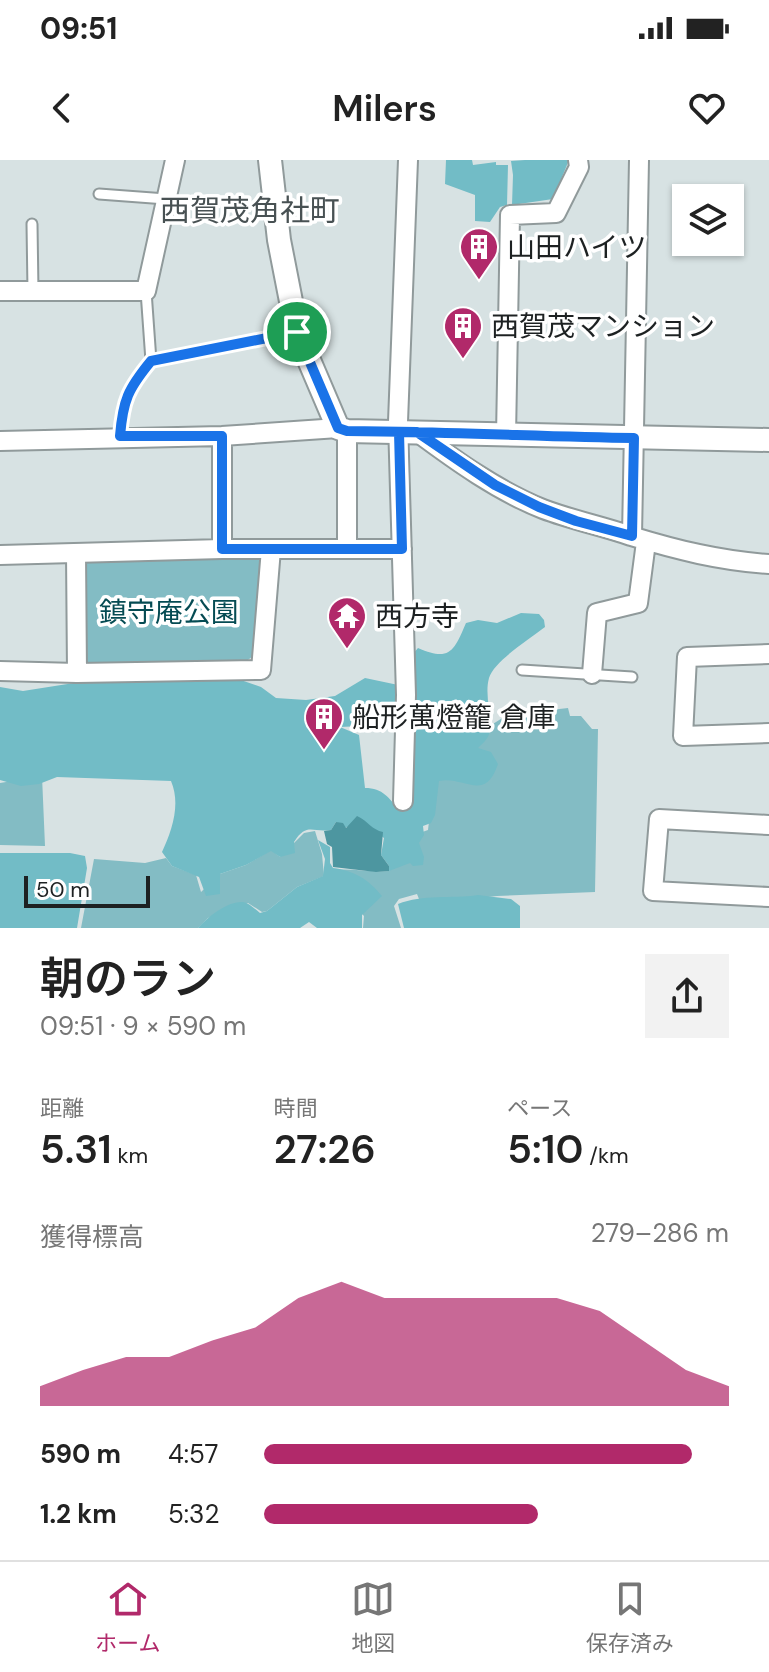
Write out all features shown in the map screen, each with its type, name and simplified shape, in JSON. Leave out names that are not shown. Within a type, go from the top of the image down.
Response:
[{"type":"street","points":[[0,291],[146,291],[175,160]]},
{"type":"street","points":[[270,160],[279,240],[297,332],[343,430],[347,547]]},
{"type":"street","points":[[403,801],[406,695],[402,549],[408,432],[408,160]]},
{"type":"street","points":[[506,436],[510,215],[556,213],[579,167],[578,160]]},
{"type":"street","points":[[592,674],[597,613],[638,603],[639,539],[634,438],[639,160]]},
{"type":"street","points":[[0,441],[44,442],[120,436],[222,436],[343,430],[769,440]]},
{"type":"street","points":[[408,432],[495,485],[576,521],[738,562],[769,564]]},
{"type":"street","points":[[222,436],[222,549]]},
{"type":"street","points":[[0,555],[347,547],[402,549]]},
{"type":"street","points":[[0,671],[261,670],[271,549]]},
{"type":"street","points":[[76,553],[77,673]]},
{"type":"street","points":[[769,654],[687,657],[683,736],[769,733]]},
{"type":"street","points":[[769,825],[659,819],[653,891],[769,897]]},
{"type":"lane","points":[[99,194],[166,199]]},
{"type":"lane","points":[[32,224],[33,291]]},
{"type":"lane","points":[[146,291],[151,361]]},
{"type":"lane","points":[[120,436],[123,405],[136,379],[151,361],[297,332]]},
{"type":"lane","points":[[522,670],[632,677]]},
{"type":"green space","name":"鎮守庵公園","points":[[257,556],[263,562],[253,656],[244,663],[89,667],[81,663],[85,561]]},
{"type":"green space","points":[[568,708],[570,716],[581,716],[592,729],[598,729],[595,892],[497,896],[421,904],[417,894],[399,899],[394,906],[401,928],[363,928],[364,916],[328,877],[329,871],[389,871],[408,837],[428,830],[434,778],[488,727],[504,717],[519,721],[542,711]]},
{"type":"green space","points":[[42,776],[45,846],[0,845],[0,783]]},
{"type":"green space","points":[[315,831],[324,876],[297,887],[267,911],[262,912],[248,903],[208,918],[198,928],[81,928],[94,859],[145,863],[166,858],[172,866],[196,875],[201,892],[220,874],[246,865],[271,850],[280,857],[304,833]]},
{"type":"shaded area","points":[[446,160],[472,160],[473,165],[496,162],[496,165],[508,165],[507,205],[500,207],[490,222],[475,221],[475,195],[445,184]]},
{"type":"shaded area","points":[[569,160],[553,199],[512,205],[511,161]]},
{"type":"shaded area","points":[[521,613],[539,614],[545,627],[505,657],[489,678],[489,734],[478,748],[491,752],[498,764],[493,776],[480,785],[439,781],[435,815],[431,823],[423,826],[424,835],[419,843],[424,857],[423,865],[413,866],[410,863],[389,871],[381,855],[384,838],[366,825],[345,828],[336,822],[331,830],[303,832],[294,842],[295,853],[280,857],[271,851],[246,865],[220,874],[220,894],[206,896],[199,877],[172,866],[162,852],[175,808],[171,781],[57,777],[39,784],[21,786],[0,780],[0,687],[23,691],[112,677],[235,678],[261,687],[276,698],[306,700],[335,696],[365,678],[403,686],[394,710],[383,725],[340,727],[359,735],[365,788],[381,792],[400,811],[405,802],[415,685],[412,655],[418,648],[444,654],[454,647],[466,623],[478,620],[497,623]]},
{"type":"shaded area","points":[[357,816],[383,832],[381,855],[389,871],[333,867],[332,847],[327,844],[324,831],[331,830],[336,822],[343,823],[346,828]]},
{"type":"shaded area","points":[[318,840],[330,847],[333,868],[360,877],[382,896],[362,915],[362,928],[317,928],[309,922],[300,928],[198,928],[218,910],[237,902],[243,902],[260,913],[267,911],[297,887],[323,876],[325,859]]},
{"type":"shaded area","points":[[0,853],[70,853],[85,856],[87,868],[77,928],[0,928]]},
{"type":"shaded area","points":[[478,895],[511,899],[520,906],[520,928],[404,928],[398,904],[427,898]]},
{"type":"place","name":"山田ハイツ","points":[[479,281]]},
{"type":"place","name":"西賀茂マンション","points":[[463,360]]},
{"type":"place","name":"西方寺","points":[[347,650]]},
{"type":"place","name":"船形萬燈籠 倉庫","points":[[324,751]]},
{"type":"district","name":"西賀茂角社町","points":[[250,210]]},
{"type":"route","points":[[297,332],[151,361],[136,379],[123,405],[120,436],[222,436],[222,549],[402,549],[399,432],[417,432],[506,436],[634,438],[632,536],[539,507],[495,485],[417,432],[347,431],[338,428],[297,332]]}]
